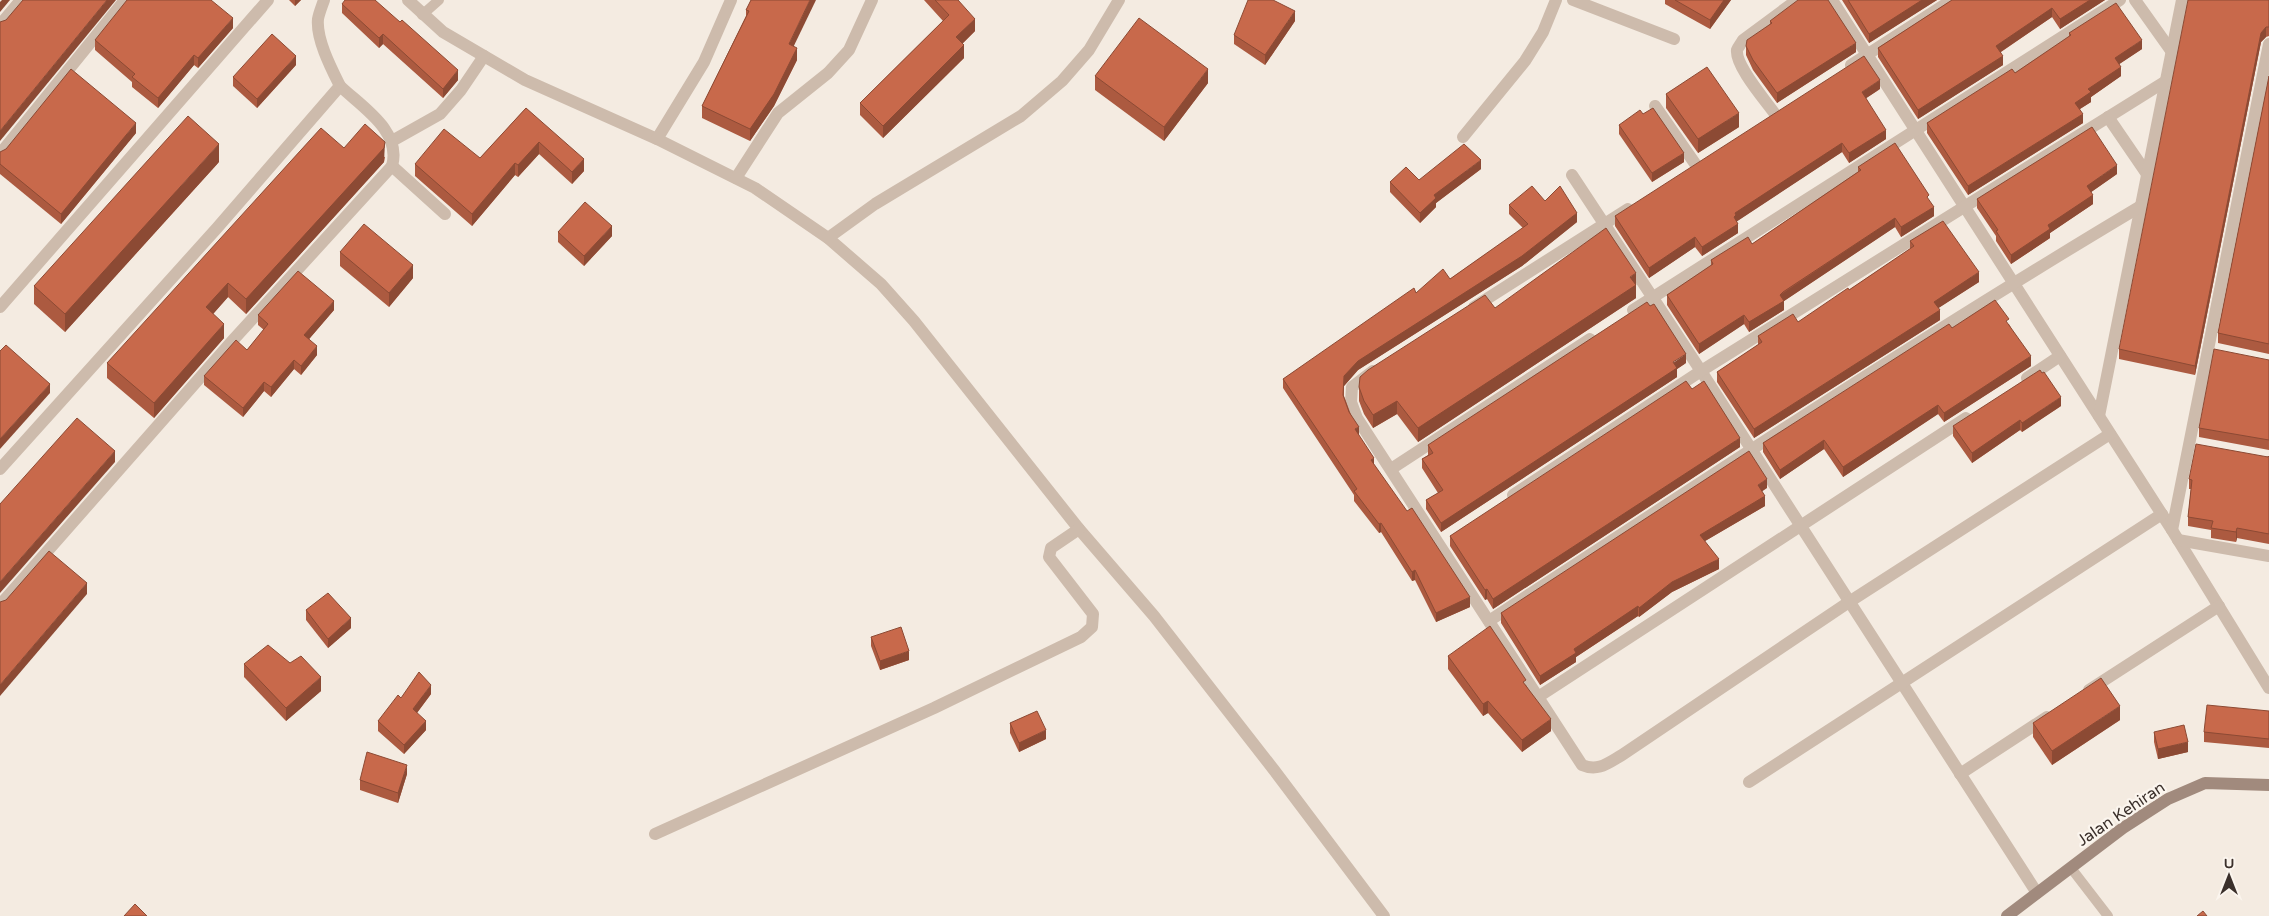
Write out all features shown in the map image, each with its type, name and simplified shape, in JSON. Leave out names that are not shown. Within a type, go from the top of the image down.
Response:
[{"type":"street","points":[[0,24],[22,0]]},
{"type":"street","points":[[0,154],[125,0]]},
{"type":"street","points":[[0,307],[268,0]]},
{"type":"street","points":[[0,605],[234,339],[392,166],[394,158],[392,141],[386,130],[340,86],[328,62],[322,44],[318,20],[324,0]]},
{"type":"street","points":[[408,0],[422,15],[443,32],[525,80],[657,139],[740,172],[777,203],[828,238],[881,284],[914,320],[1079,529],[1154,616],[1274,770],[1384,916]]},
{"type":"street","points":[[657,139],[704,62],[730,0]]},
{"type":"street","points":[[740,172],[778,113],[828,73],[844,56],[872,0]]},
{"type":"street","points":[[828,238],[875,204],[1022,116],[1062,81],[1089,50],[1119,0]]},
{"type":"street","points":[[1464,137],[1524,61],[1543,32],[1556,0]]},
{"type":"street","points":[[1573,0],[1674,39]]},
{"type":"street","points":[[1776,114],[1741,67],[1737,57],[1737,49],[1743,40],[1797,0]]},
{"type":"street","points":[[1832,0],[2162,514],[2269,688]]},
{"type":"street","points":[[1842,71],[1952,0]]},
{"type":"street","points":[[1620,319],[2120,0]]},
{"type":"street","points":[[2136,0],[2172,52]]},
{"type":"street","points":[[2099,416],[2182,0]]},
{"type":"street","points":[[2175,535],[2194,445],[2269,44]]},
{"type":"street","points":[[392,141],[440,114],[461,90],[484,56]]},
{"type":"street","points":[[1505,500],[1701,370],[2166,81]]},
{"type":"street","points":[[0,469],[217,228],[340,86]]},
{"type":"street","points":[[1655,106],[1696,165]]},
{"type":"street","points":[[2108,117],[2147,174]]},
{"type":"street","points":[[392,166],[445,214]]},
{"type":"street","points":[[1572,175],[1701,370],[2037,893]]},
{"type":"street","points":[[1461,315],[1638,202]]},
{"type":"street","points":[[1489,621],[1751,450],[2013,283],[2141,206]]},
{"type":"street","points":[[1391,469],[1604,330]]},
{"type":"street","points":[[2020,383],[2060,356]]},
{"type":"street","points":[[1388,362],[1363,377],[1352,387],[1351,402],[1358,418],[1391,469],[1444,541],[1489,621],[1582,765],[1590,768],[1599,768],[1622,755],[1849,602],[2110,434]]},
{"type":"street","points":[[1538,697],[1979,409]]},
{"type":"street","points":[[1749,782],[2162,514]]},
{"type":"street","points":[[654,834],[934,708],[1081,638],[1092,627],[1093,614],[1049,557],[1051,548],[1079,529]]},
{"type":"street","points":[[2175,535],[2269,556]]},
{"type":"street","points":[[2077,698],[2219,606]]},
{"type":"street","points":[[1960,774],[2060,709]]},
{"type":"street","name":"Jalan Kehiran","points":[[2007,916],[2123,828],[2176,796],[2205,783],[2269,785]]},
{"type":"lane","points":[[422,15],[438,1]]},
{"type":"lane","points":[[2071,868],[2108,916]]},
{"type":"building","points":[[23,0],[107,0],[0,131],[0,22],[6,20]]},
{"type":"building","points":[[127,0],[211,0],[233,18],[198,58],[194,55],[158,98],[132,77],[135,74],[95,40]]},
{"type":"building","points":[[345,0],[375,0],[400,22],[402,20],[458,70],[443,89],[383,34],[379,38],[342,4]]},
{"type":"building","points":[[751,0],[810,0],[789,44],[797,48],[774,94],[750,129],[702,106],[749,11],[746,10]]},
{"type":"building","points":[[935,0],[958,0],[975,19],[956,37],[964,45],[883,126],[860,103],[949,15]]},
{"type":"building","points":[[1248,0],[1273,0],[1295,11],[1265,55],[1234,35]]},
{"type":"building","points":[[1675,0],[1724,0],[1710,20]]},
{"type":"building","points":[[1798,0],[1828,0],[1856,43],[1777,93],[1753,60],[1746,46],[1747,40],[1772,23],[1770,21]]},
{"type":"building","points":[[1848,0],[1922,0],[1869,34]]},
{"type":"building","points":[[1952,0],[2090,0],[2060,19],[2052,8],[1996,46],[2003,56],[1918,110],[1878,48]]},
{"type":"building","points":[[2188,0],[2269,0],[2269,27],[2266,27],[2261,33],[2195,366],[2119,349]]},
{"type":"building","points":[[2116,3],[2142,40],[2115,58],[2121,67],[2088,89],[2091,92],[2075,103],[2083,114],[1968,186],[1927,123],[2012,69],[2015,73],[2071,35],[2069,33]]},
{"type":"building","points":[[1139,18],[1208,69],[1164,127],[1095,76]]},
{"type":"building","points":[[272,34],[296,56],[257,99],[233,77]]},
{"type":"building","points":[[1864,56],[1880,80],[1862,92],[1886,130],[1849,153],[1842,143],[1735,213],[1734,217],[1738,224],[1702,247],[1695,237],[1649,268],[1615,216]]},
{"type":"building","points":[[1707,67],[1739,113],[1698,139],[1666,94]]},
{"type":"building","points":[[71,69],[136,123],[61,214],[0,164],[0,152],[6,149]]},
{"type":"building","points":[[2269,76],[2269,344],[2218,333]]},
{"type":"building","points":[[526,108],[584,159],[572,172],[539,142],[518,165],[515,163],[472,214],[415,164],[444,129],[480,158]]},
{"type":"building","points":[[1653,108],[1684,153],[1652,173],[1619,125],[1640,110],[1643,114]]},
{"type":"building","points":[[188,116],[219,144],[65,314],[34,286]]},
{"type":"building","points":[[365,124],[385,142],[384,148],[246,299],[228,283],[206,307],[224,324],[154,403],[107,363],[321,128],[344,148]]},
{"type":"building","points":[[2092,127],[2117,165],[2087,186],[2093,195],[2048,225],[2050,229],[2011,255],[1996,231],[1998,230],[1977,199]]},
{"type":"building","points":[[1895,143],[1929,195],[1927,197],[1934,207],[1901,227],[1895,218],[1783,292],[1780,295],[1784,301],[1749,322],[1744,315],[1699,344],[1667,295],[1713,264],[1711,260],[1748,237],[1752,244],[1861,170],[1858,167]]},
{"type":"building","points":[[1464,144],[1481,160],[1434,195],[1436,198],[1420,213],[1390,182],[1406,167],[1419,180]]},
{"type":"building","points":[[1532,186],[1545,201],[1560,186],[1577,213],[1522,256],[1358,361],[1344,376],[1343,395],[1349,412],[1359,427],[1355,429],[1374,458],[1371,460],[1407,511],[1412,508],[1470,597],[1436,613],[1415,570],[1412,572],[1381,523],[1379,524],[1354,491],[1357,489],[1283,379],[1414,288],[1416,293],[1443,269],[1450,279],[1528,224],[1509,205]]},
{"type":"building","points":[[585,202],[612,226],[584,256],[558,232]]},
{"type":"building","points":[[1943,221],[1979,272],[1934,302],[1940,310],[1754,429],[1717,372],[1762,342],[1758,336],[1793,314],[1798,322],[1914,246],[1910,241]]},
{"type":"building","points":[[364,224],[413,265],[389,293],[340,252]]},
{"type":"building","points":[[1606,228],[1636,273],[1630,277],[1636,285],[1418,428],[1397,401],[1373,415],[1364,401],[1359,387],[1360,377],[1368,370],[1485,295],[1495,308]]},
{"type":"building","points":[[298,271],[334,301],[304,335],[317,346],[301,366],[294,360],[271,387],[264,382],[243,408],[204,376],[236,340],[247,350],[268,324],[258,315]]},
{"type":"building","points":[[1995,300],[2009,319],[2006,321],[2031,356],[1944,413],[1938,405],[1843,467],[1824,440],[1780,470],[1763,443],[1949,324],[1952,328]]},
{"type":"building","points":[[1647,302],[1650,306],[1654,304],[1686,354],[1673,362],[1677,368],[1441,523],[1426,500],[1443,490],[1422,459],[1433,453],[1428,445]]},
{"type":"building","points":[[6,345],[50,384],[0,439],[0,351]]},
{"type":"building","points":[[2214,349],[2269,360],[2269,440],[2199,428]]},
{"type":"building","points":[[2040,370],[2042,373],[2044,372],[2061,397],[2022,423],[2020,420],[1972,453],[1953,426]]},
{"type":"building","points":[[1686,381],[1692,389],[1704,381],[1740,438],[1493,599],[1487,589],[1485,590],[1450,536]]},
{"type":"building","points":[[77,418],[115,451],[0,582],[0,504]]},
{"type":"building","points":[[2196,444],[2269,456],[2269,534],[2237,528],[2236,532],[2211,528],[2213,521],[2188,517],[2192,480],[2189,479]]},
{"type":"building","points":[[1749,451],[1767,479],[1758,485],[1765,496],[1700,535],[1719,559],[1672,582],[1639,608],[1638,606],[1574,649],[1576,653],[1540,676],[1501,613]]},
{"type":"building","points":[[49,551],[87,583],[0,685],[0,602],[6,600]]},
{"type":"building","points":[[328,593],[351,618],[328,639],[306,610]]},
{"type":"building","points":[[1490,626],[1526,680],[1523,682],[1551,719],[1522,740],[1488,701],[1483,704],[1448,656]]},
{"type":"building","points":[[901,627],[909,651],[880,661],[871,637]]},
{"type":"building","points":[[268,645],[290,663],[301,656],[321,677],[286,708],[244,664]]},
{"type":"building","points":[[419,672],[431,685],[413,709],[426,721],[404,745],[378,721],[398,695],[401,698]]},
{"type":"building","points":[[2101,678],[2120,706],[2052,751],[2033,723]]},
{"type":"building","points":[[2207,705],[2269,711],[2269,739],[2204,732]]},
{"type":"building","points":[[1037,711],[1046,730],[1019,743],[1010,723]]},
{"type":"building","points":[[2184,725],[2188,742],[2158,749],[2154,732]]},
{"type":"building","points":[[367,752],[407,765],[398,793],[360,780]]},
{"type":"building","points":[[135,904],[147,916],[124,916]]},
{"type":"building","points":[[2203,911],[2207,916],[2197,916]]}]
